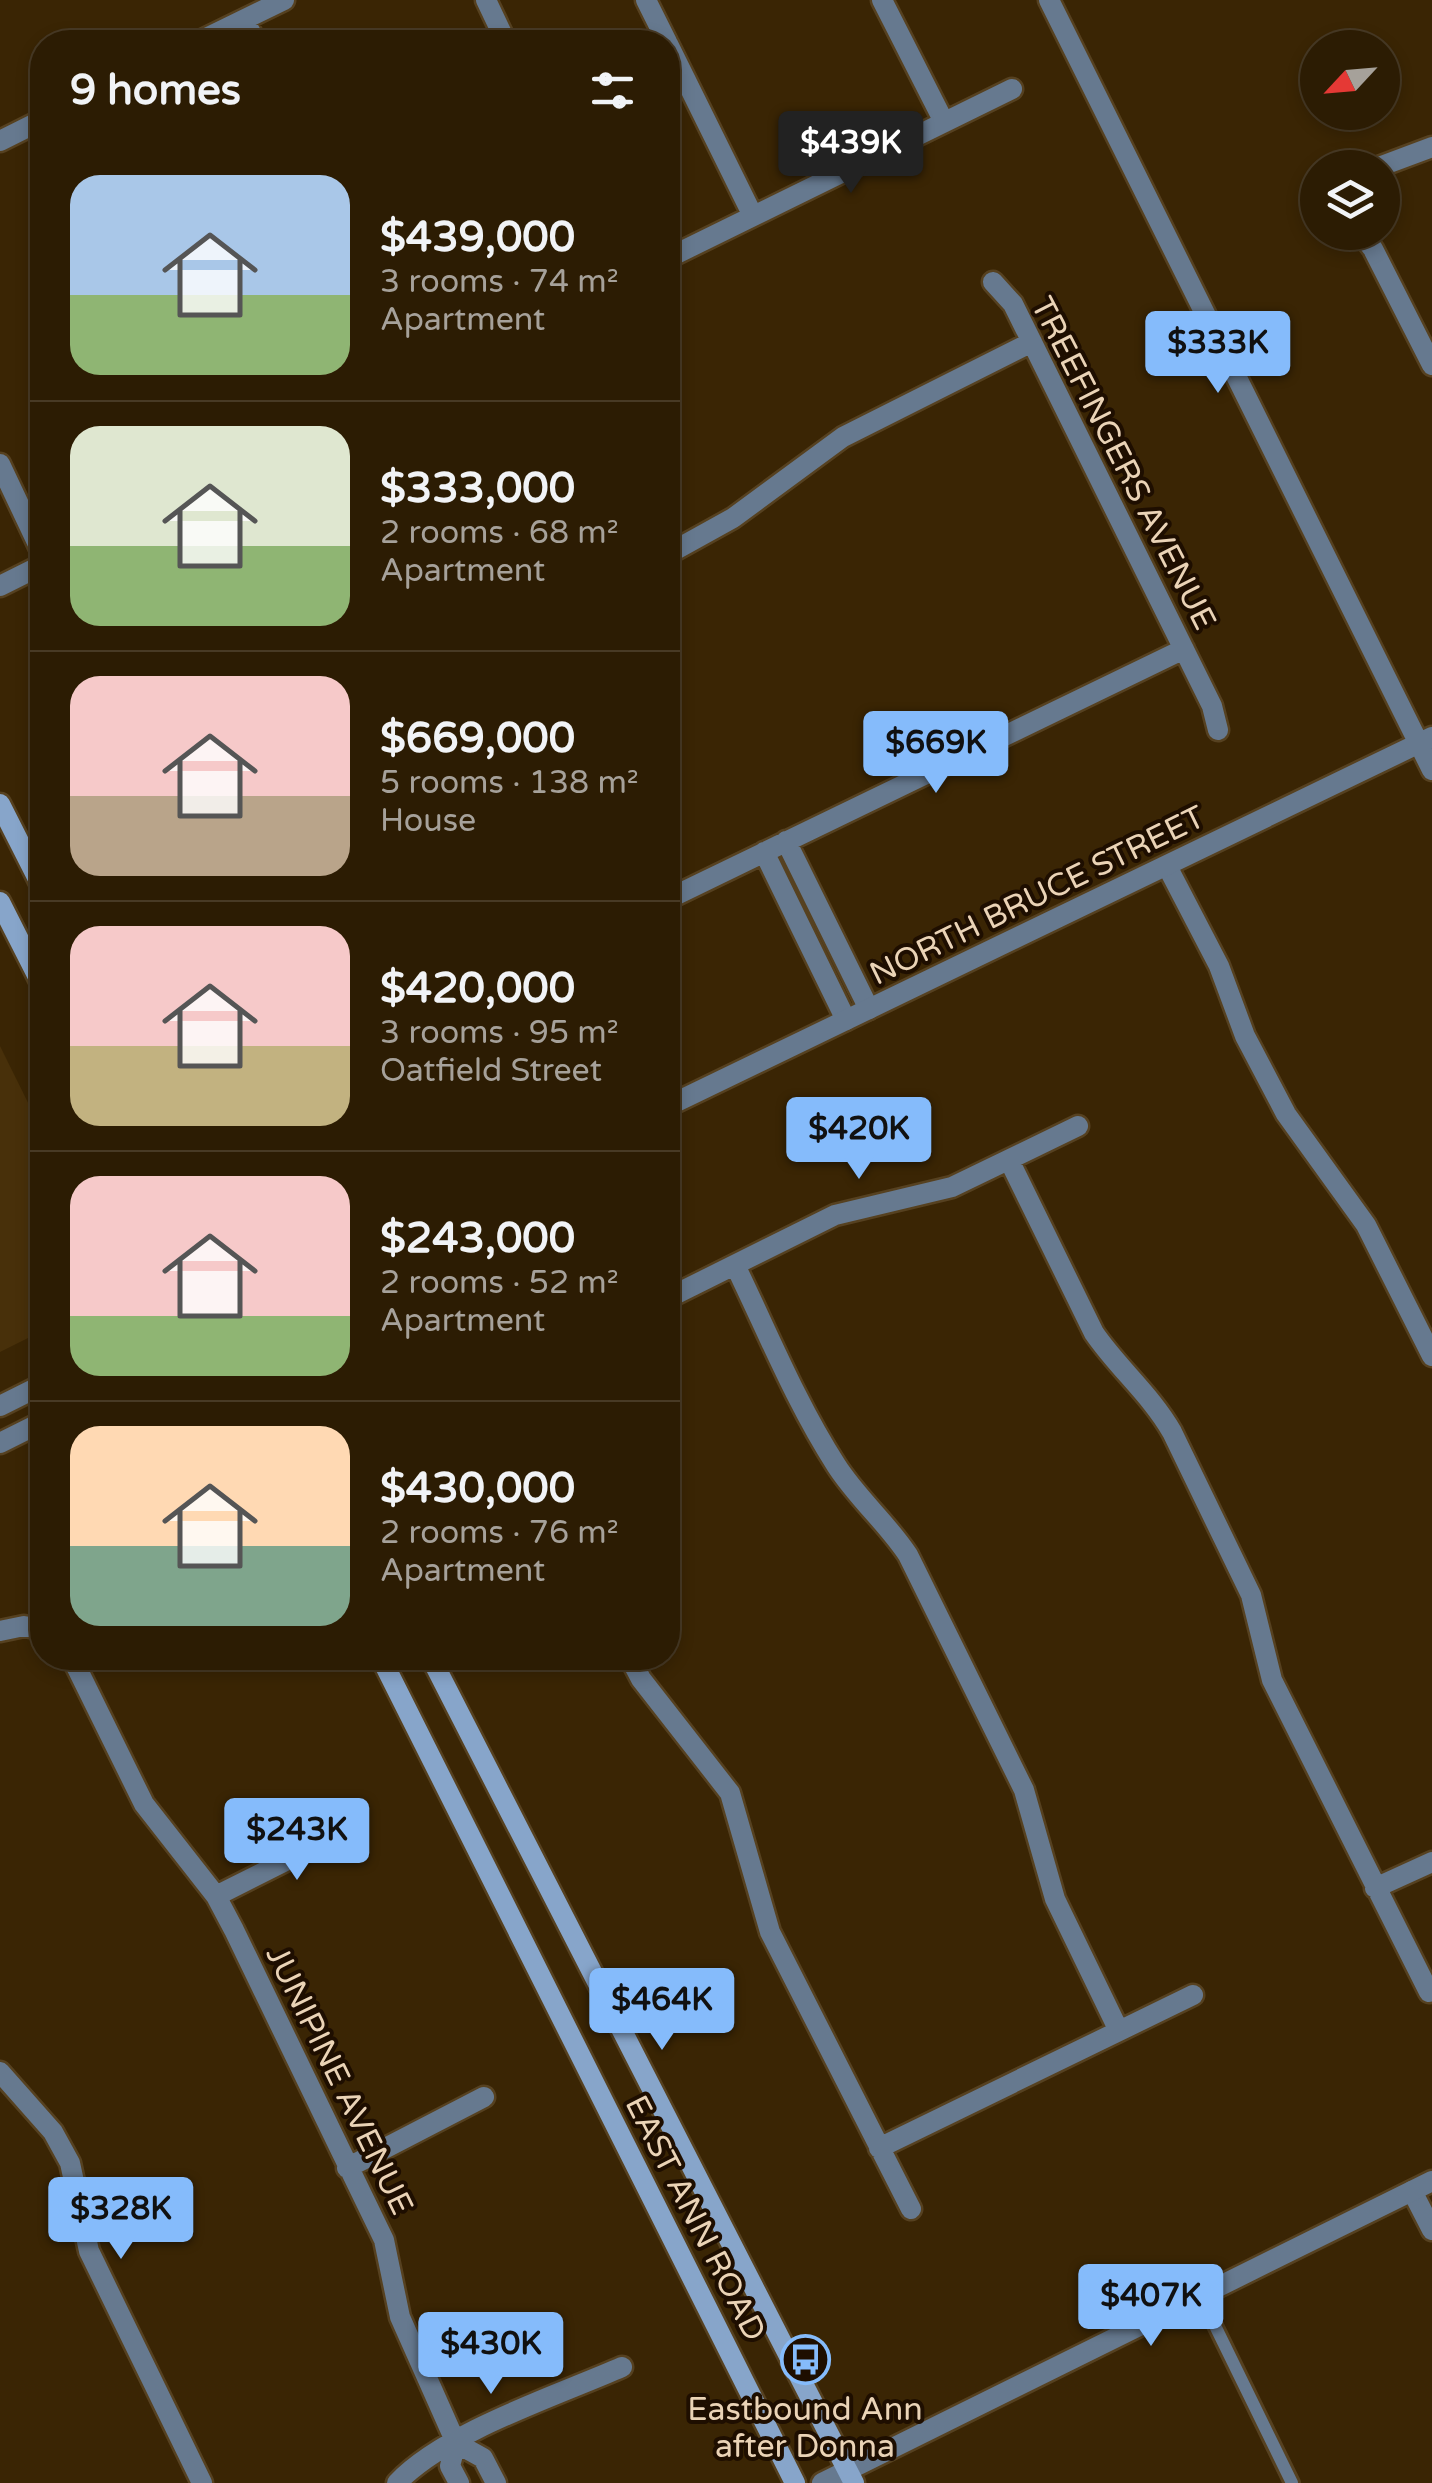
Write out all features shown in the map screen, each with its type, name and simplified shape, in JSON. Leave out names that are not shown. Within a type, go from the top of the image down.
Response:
[{"type":"main road","points":[[0,804],[30,863]]},
{"type":"main road","points":[[0,902],[30,962]]},
{"type":"main road","name":"EAST ANN ROAD","points":[[387,1670],[795,2483]]},
{"type":"main road","name":"EAST ANN ROAD","points":[[437,1670],[851,2477]]},
{"type":"street","points":[[223,30],[284,0]]},
{"type":"street","points":[[486,0],[500,30]]},
{"type":"street","points":[[646,0],[661,30]]},
{"type":"street","points":[[882,0],[944,122]]},
{"type":"street","points":[[1048,0],[1426,741],[1432,770]]},
{"type":"street","points":[[244,20],[249,30]]},
{"type":"street","points":[[680,69],[753,216]]},
{"type":"street","points":[[680,252],[1012,89]]},
{"type":"street","points":[[0,141],[30,126]]},
{"type":"street","points":[[1400,159],[1432,146]]},
{"type":"street","points":[[1374,250],[1432,365]]},
{"type":"street","name":"TREEFINGERS AVENUE","points":[[993,282],[1014,304],[1212,706],[1218,730]]},
{"type":"street","points":[[680,547],[733,518],[844,437],[1032,342]]},
{"type":"street","points":[[0,464],[30,528]]},
{"type":"street","points":[[0,586],[30,571]]},
{"type":"street","points":[[680,893],[1184,649]]},
{"type":"street","name":"NORTH BRUCE STREET","points":[[680,1100],[1426,741]]},
{"type":"street","points":[[786,841],[868,1009]]},
{"type":"street","points":[[764,852],[846,1020]]},
{"type":"street","points":[[1167,866],[1219,966],[1245,1036],[1286,1114],[1366,1225],[1432,1356]]},
{"type":"street","points":[[680,1292],[835,1215],[952,1188],[1078,1126]]},
{"type":"street","points":[[1009,1160],[1094,1333],[1112,1360],[1159,1410],[1172,1432],[1251,1595],[1272,1680],[1428,1992]]},
{"type":"street","points":[[735,1265],[820,1440],[838,1470],[887,1523],[908,1555],[1024,1790],[1054,1899],[1119,2031]]},
{"type":"street","points":[[0,1406],[30,1391]]},
{"type":"street","points":[[0,1443],[30,1428]]},
{"type":"street","points":[[0,1631],[30,1627]]},
{"type":"street","name":"JUNIPINE AVENUE","points":[[78,1670],[144,1804],[216,1896],[384,2240],[400,2318],[456,2443],[483,2458],[496,2483]]},
{"type":"street","points":[[636,1670],[730,1793],[741,1818],[761,1910],[910,2209]]},
{"type":"street","points":[[216,1896],[356,1826]]},
{"type":"street","points":[[1376,1888],[1432,1862]]},
{"type":"street","points":[[880,2148],[1192,1995]]},
{"type":"street","points":[[0,2072],[53,2132],[70,2163],[89,2252],[202,2483]]},
{"type":"street","points":[[347,2168],[484,2097]]},
{"type":"street","points":[[822,2483],[851,2477],[1432,2181]]},
{"type":"street","points":[[1412,2191],[1432,2230]]},
{"type":"street","points":[[398,2483],[430,2455],[622,2367]]},
{"type":"street","name":"JUNIPINE AVENUE","points":[[456,2443],[450,2466],[459,2483]]},
{"type":"lane","points":[[794,913],[816,902]]},
{"type":"lane","points":[[1201,2297],[1292,2483]]},
{"type":"shaded area","points":[[0,1046],[30,1107],[30,1337],[0,1352]]},
{"type":"place","name":"Eastbound Ann after Donna","points":[[805,2359]]}]
